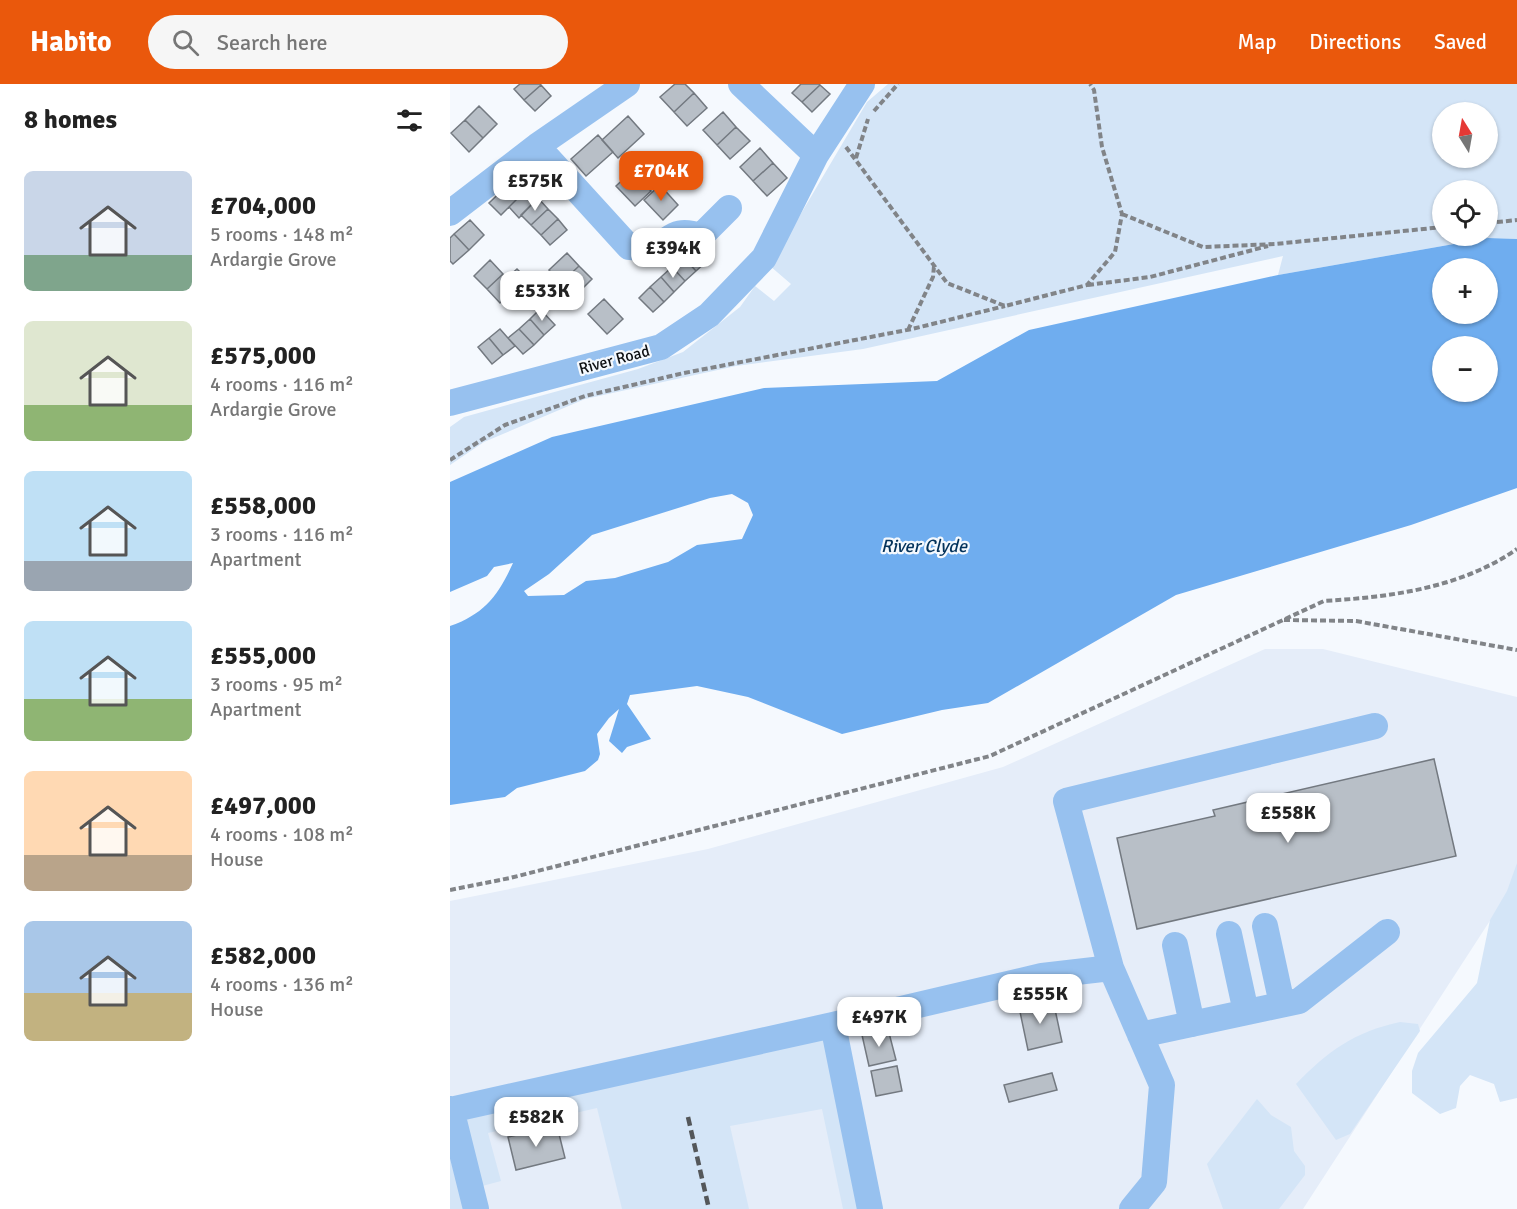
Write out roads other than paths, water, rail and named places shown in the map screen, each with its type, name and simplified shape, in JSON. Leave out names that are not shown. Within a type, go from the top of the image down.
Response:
[{"type":"street","points":[[450,213],[537,146],[627,84]]},
{"type":"street","points":[[741,84],[816,155]]},
{"type":"street","name":"River Road","points":[[450,403],[661,347],[709,315],[764,258],[816,155],[862,84]]},
{"type":"street","points":[[537,146],[629,247],[649,248],[672,235],[686,232],[701,236],[729,208]]},
{"type":"street","points":[[1132,1209],[1154,1182],[1162,1085],[1111,968],[1066,801],[1376,726]]},
{"type":"street","points":[[1265,926],[1282,1004]]},
{"type":"street","points":[[1140,1035],[1299,1001],[1387,932]]},
{"type":"street","points":[[1229,933],[1246,1012]]},
{"type":"street","points":[[1175,945],[1192,1024]]},
{"type":"street","points":[[476,1209],[451,1109],[833,1025],[1042,976],[1111,968]]},
{"type":"street","points":[[833,1025],[870,1209]]},
{"type":"water","name":"River Clyde","points":[[1498,238],[1517,239],[1517,488],[1411,525],[1176,595],[988,703],[942,710],[842,734],[748,697],[697,686],[630,695],[627,704],[651,739],[627,747],[622,753],[609,741],[619,709],[597,734],[600,754],[598,760],[585,771],[517,788],[505,797],[450,805],[450,626],[472,616],[489,602],[502,585],[513,563],[494,567],[487,576],[450,592],[450,482],[552,437],[764,388],[937,381],[1029,330],[1278,275],[1443,246],[1498,246]],"holes":[[[732,494],[748,503],[753,515],[742,539],[697,545],[668,562],[615,578],[586,581],[564,595],[528,596],[524,591],[549,574],[592,535],[710,498]]]},
{"type":"railway","points":[[688,1117],[709,1209]]}]
